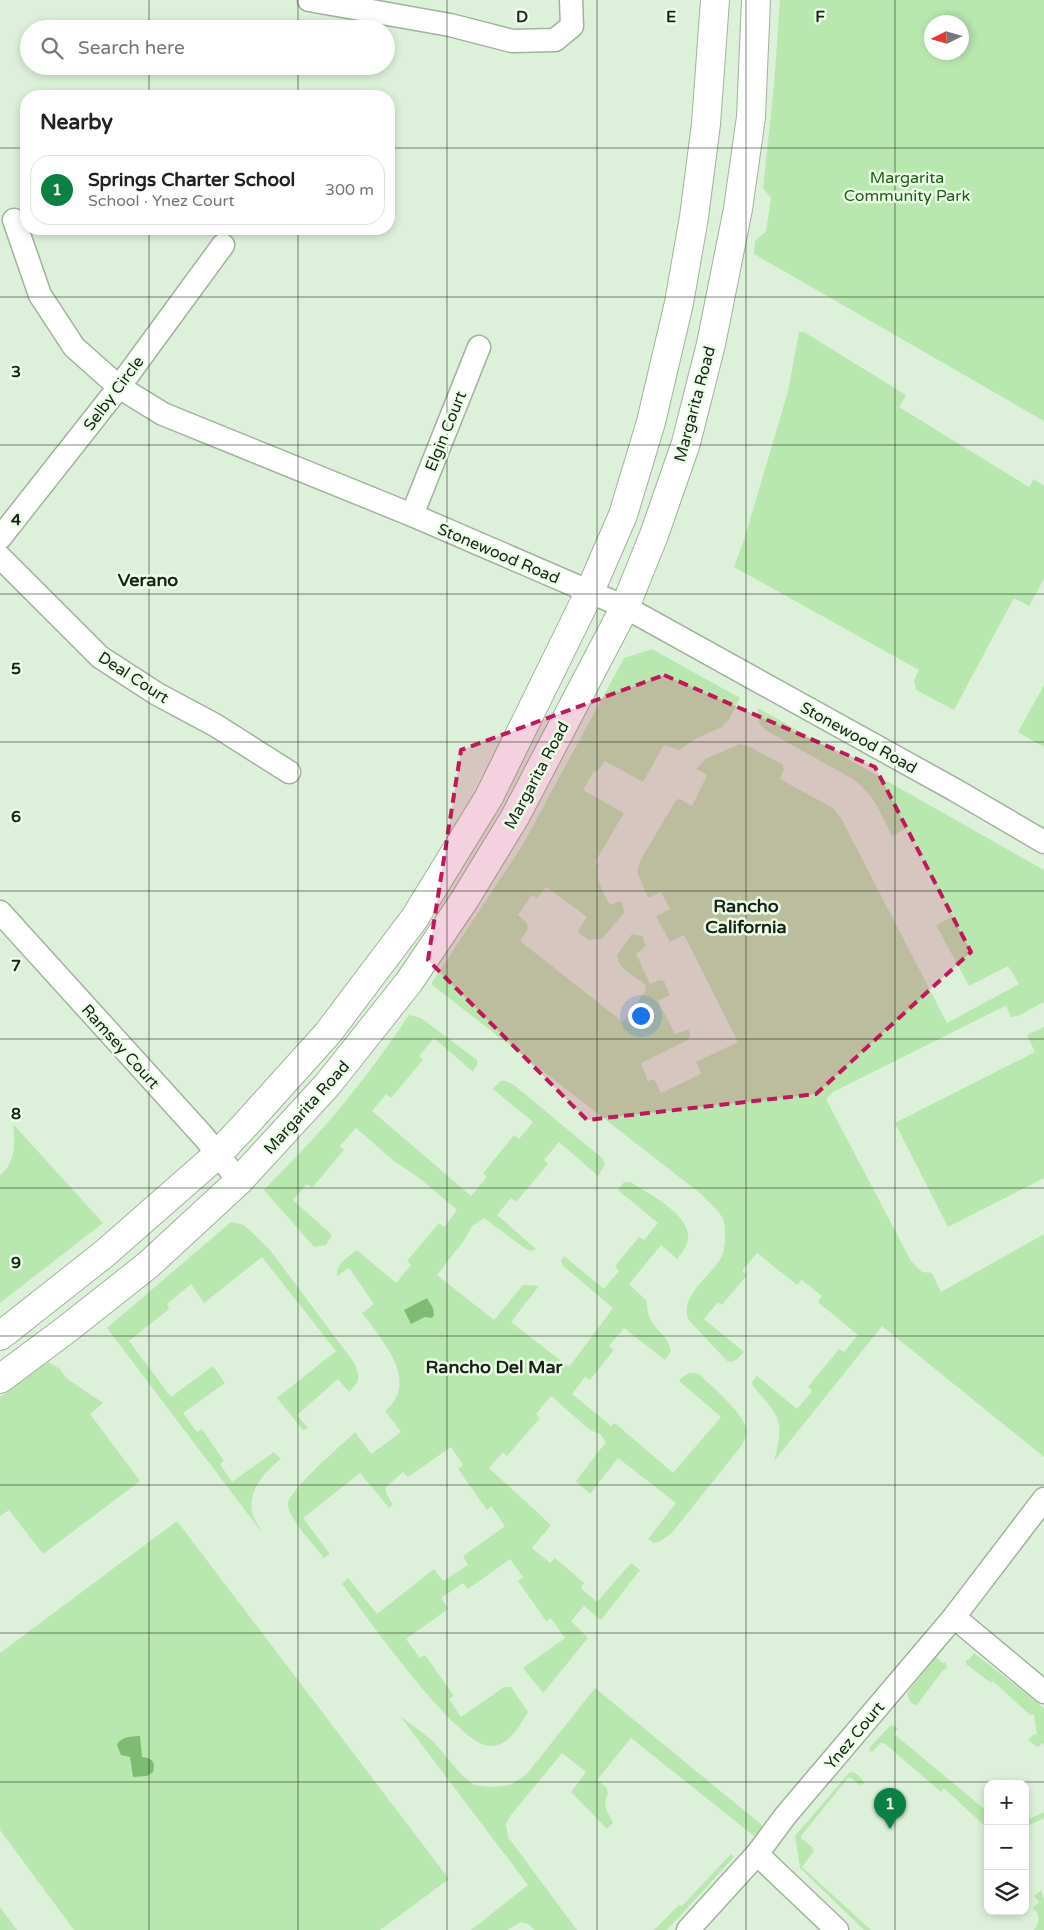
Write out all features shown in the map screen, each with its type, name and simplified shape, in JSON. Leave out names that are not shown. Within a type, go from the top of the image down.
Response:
[{"type":"main road","name":"Margarita Road","points":[[0,1336],[104,1254],[218,1154],[328,1033],[414,919],[489,797],[590,591],[623,515],[651,422],[679,302],[694,217],[706,124],[715,0]]},
{"type":"main road","name":"Margarita Road","points":[[0,1379],[148,1265],[239,1182],[328,1084],[410,982],[465,899],[515,816],[625,606],[654,535],[686,443],[727,270],[738,209],[751,117],[756,0]]},
{"type":"street","points":[[309,0],[450,25],[512,41],[554,40],[572,26],[571,0]]},
{"type":"street","name":"Stonewood Road","points":[[14,220],[40,295],[74,347],[119,387],[163,414],[412,515],[625,606],[955,790],[1044,842]]},
{"type":"street","name":"Selby Circle","points":[[0,538],[119,387],[223,245]]},
{"type":"street","name":"Elgin Court","points":[[412,515],[478,347]]},
{"type":"street","name":"Deal Court","points":[[0,557],[100,657],[157,694],[215,725],[288,772]]},
{"type":"street","name":"Ramsey Court","points":[[0,912],[218,1154],[239,1182]]},
{"type":"street","name":"Ynez Court","points":[[688,1930],[756,1854],[786,1815],[954,1617],[1044,1499]]},
{"type":"street","points":[[954,1617],[1044,1692]]},
{"type":"street","points":[[756,1854],[837,1930]]},
{"type":"highlighted area","points":[[664,675],[875,767],[971,952],[816,1094],[587,1120],[428,960],[461,750]]},
{"type":"green space","name":"Margarita Community Park","points":[[780,0],[1044,0],[1044,421],[754,254],[755,241],[766,231],[771,198],[763,188],[774,85]]},
{"type":"green space","points":[[799,332],[804,332],[906,395],[899,407],[1029,487],[1034,479],[1044,486],[1044,579],[1029,606],[1014,598],[954,710],[916,690],[914,680],[919,670],[734,567],[745,537],[788,391]]},
{"type":"green space","points":[[652,649],[740,698],[729,719],[722,727],[697,738],[679,750],[664,745],[643,782],[605,761],[597,772],[594,771],[583,790],[624,813],[595,862],[599,865],[599,880],[610,905],[620,901],[623,905],[624,913],[602,939],[589,940],[579,933],[579,929],[587,917],[546,887],[536,898],[532,895],[518,915],[527,923],[528,929],[520,941],[623,1022],[646,990],[645,984],[620,964],[617,955],[632,934],[642,936],[646,946],[636,954],[650,984],[660,980],[664,981],[670,995],[658,1001],[675,1034],[689,1029],[690,1036],[688,1040],[641,1063],[648,1081],[654,1079],[661,1093],[701,1074],[696,1062],[738,1042],[684,935],[670,942],[656,916],[670,909],[661,892],[648,898],[637,872],[640,861],[676,800],[680,799],[692,806],[707,775],[696,769],[705,759],[740,744],[748,746],[782,764],[784,769],[780,779],[833,808],[841,818],[947,1023],[1019,984],[1008,966],[969,986],[936,925],[952,917],[907,828],[892,836],[876,805],[860,785],[853,779],[765,730],[758,720],[758,708],[1044,870],[1044,1002],[1018,1016],[1011,1017],[1006,1006],[997,1010],[833,1092],[826,1099],[911,1261],[922,1272],[932,1273],[941,1292],[1044,1234],[1044,1457],[882,1326],[774,1461],[779,1436],[778,1420],[752,1382],[757,1376],[797,1409],[812,1391],[808,1387],[839,1349],[844,1352],[858,1335],[818,1302],[822,1296],[802,1280],[797,1285],[757,1253],[742,1271],[747,1275],[722,1305],[718,1302],[704,1319],[744,1352],[734,1361],[727,1361],[688,1319],[687,1310],[693,1293],[722,1256],[725,1244],[725,1229],[720,1214],[701,1194],[431,984],[522,846],[624,658]]},
{"type":"green space","points":[[1044,685],[1044,747],[1018,732]]},
{"type":"green space","points":[[409,1015],[421,1018],[477,1060],[477,1065],[473,1072],[434,1038],[419,1056],[423,1060],[391,1098],[386,1094],[372,1111],[471,1196],[487,1177],[483,1173],[514,1135],[519,1139],[533,1122],[493,1089],[500,1081],[506,1081],[514,1085],[602,1158],[605,1165],[598,1176],[559,1142],[544,1160],[548,1164],[516,1202],[511,1198],[497,1215],[536,1249],[531,1251],[526,1249],[484,1218],[472,1226],[465,1239],[437,1275],[494,1320],[523,1285],[539,1286],[511,1322],[569,1367],[613,1308],[563,1266],[561,1261],[564,1256],[604,1289],[619,1271],[615,1266],[639,1237],[644,1240],[658,1223],[618,1190],[624,1182],[630,1182],[670,1208],[685,1226],[688,1236],[686,1246],[677,1259],[661,1245],[629,1284],[647,1301],[650,1318],[669,1344],[671,1351],[665,1360],[624,1328],[609,1346],[614,1350],[590,1380],[585,1377],[572,1394],[611,1426],[615,1423],[673,1473],[721,1417],[679,1381],[686,1375],[690,1373],[699,1374],[737,1412],[746,1430],[742,1445],[671,1534],[654,1543],[648,1539],[676,1503],[618,1458],[590,1494],[576,1481],[606,1442],[600,1434],[590,1430],[551,1396],[536,1414],[540,1418],[507,1456],[503,1452],[489,1468],[551,1525],[532,1548],[550,1563],[555,1558],[584,1583],[581,1588],[597,1602],[631,1563],[640,1570],[601,1620],[584,1606],[571,1621],[588,1638],[543,1693],[523,1668],[565,1638],[551,1618],[546,1621],[518,1581],[523,1577],[510,1559],[468,1589],[463,1583],[441,1598],[448,1609],[406,1639],[420,1658],[425,1655],[454,1696],[449,1699],[461,1717],[504,1687],[511,1687],[528,1712],[508,1739],[503,1743],[490,1746],[475,1740],[434,1702],[342,1584],[348,1578],[377,1614],[434,1569],[443,1581],[468,1565],[463,1556],[505,1526],[491,1506],[487,1510],[458,1469],[463,1465],[451,1447],[408,1477],[403,1472],[386,1487],[386,1493],[393,1505],[389,1508],[360,1473],[303,1518],[330,1554],[324,1558],[297,1525],[289,1511],[288,1505],[290,1498],[306,1478],[355,1432],[371,1454],[401,1432],[385,1411],[395,1399],[399,1387],[399,1374],[387,1348],[362,1313],[374,1304],[349,1268],[337,1276],[340,1264],[357,1250],[396,1283],[411,1265],[407,1261],[439,1223],[444,1227],[457,1210],[418,1177],[395,1162],[356,1128],[340,1146],[344,1150],[312,1188],[307,1184],[293,1200],[332,1235],[326,1245],[314,1247],[264,1190],[345,1102]]},
{"type":"green space","points":[[1044,1027],[1044,1178],[948,1227],[895,1123],[1035,1052],[1027,1035]]},
{"type":"green space","points":[[13,1124],[103,1223],[0,1303],[0,1175],[12,1159],[14,1145]]},
{"type":"green space","points":[[231,1222],[244,1225],[270,1250],[355,1364],[358,1380],[353,1388],[349,1392],[338,1379],[297,1415],[308,1428],[303,1430],[277,1398],[336,1351],[262,1257],[204,1303],[191,1284],[167,1304],[169,1309],[129,1341],[171,1397],[213,1366],[225,1383],[183,1413],[197,1432],[202,1429],[224,1461],[220,1464],[232,1482],[274,1452],[281,1459],[269,1469],[259,1482],[251,1504],[255,1520],[263,1534],[107,1328]]},
{"type":"green space","points":[[48,1362],[60,1369],[66,1378],[103,1403],[90,1414],[140,1481],[43,1554],[9,1510],[0,1516],[0,1397]]},
{"type":"green space","points":[[177,1521],[449,1879],[380,1930],[74,1930],[0,1830],[0,1653]]},
{"type":"green space","points":[[974,1653],[1044,1708],[1044,1743],[1037,1747],[1028,1740],[1037,1734],[1034,1714],[1030,1715],[993,1681],[991,1683],[966,1664],[966,1660],[969,1660]]},
{"type":"green space","points":[[936,1657],[943,1663],[946,1662],[947,1669],[944,1669],[916,1706],[910,1702],[907,1693]]},
{"type":"green space","points":[[595,1688],[763,1826],[754,1836],[631,1738],[597,1780],[606,1787],[608,1792],[605,1803],[613,1823],[607,1829],[571,1792],[586,1772],[562,1753],[511,1815],[506,1824],[508,1837],[577,1930],[534,1930],[530,1925],[521,1922],[507,1930],[471,1930],[528,1885],[400,1716],[432,1740],[460,1773],[474,1785],[493,1787],[510,1785],[526,1775]]},
{"type":"green space","points":[[891,1725],[898,1728],[894,1734],[984,1809],[984,1825],[944,1788],[941,1792],[884,1743],[881,1743],[870,1752],[869,1748]]},
{"type":"green space","points":[[850,1772],[859,1776],[864,1784],[860,1785],[851,1778],[848,1778],[801,1836],[814,1851],[802,1867],[871,1930],[864,1930],[800,1868],[795,1836]]},
{"type":"green space","points":[[1044,1812],[1044,1818],[1029,1825],[1029,1819]]},
{"type":"green space","points":[[731,1854],[734,1857],[667,1930],[654,1930],[679,1905],[682,1906]]},
{"type":"green space","points":[[1041,1890],[1044,1899],[1044,1930],[1034,1930],[1038,1919],[1037,1913],[1033,1908],[1039,1902],[1034,1896]]},
{"type":"green space","points":[[0,1907],[17,1930],[0,1930]]},
{"type":"shaded area","points":[[427,1298],[433,1308],[434,1315],[432,1318],[425,1317],[411,1324],[404,1310]]},
{"type":"shaded area","points":[[140,1736],[142,1757],[152,1761],[154,1769],[147,1776],[133,1777],[130,1757],[121,1755],[117,1745],[124,1738]]},
{"type":"place","name":"Springs Charter School","points":[[890,1829]]},
{"type":"district","name":"Verano","points":[[148,580]]},
{"type":"district","name":"Rancho California","points":[[746,916]]},
{"type":"district","name":"Rancho Del Mar","points":[[494,1367]]}]
